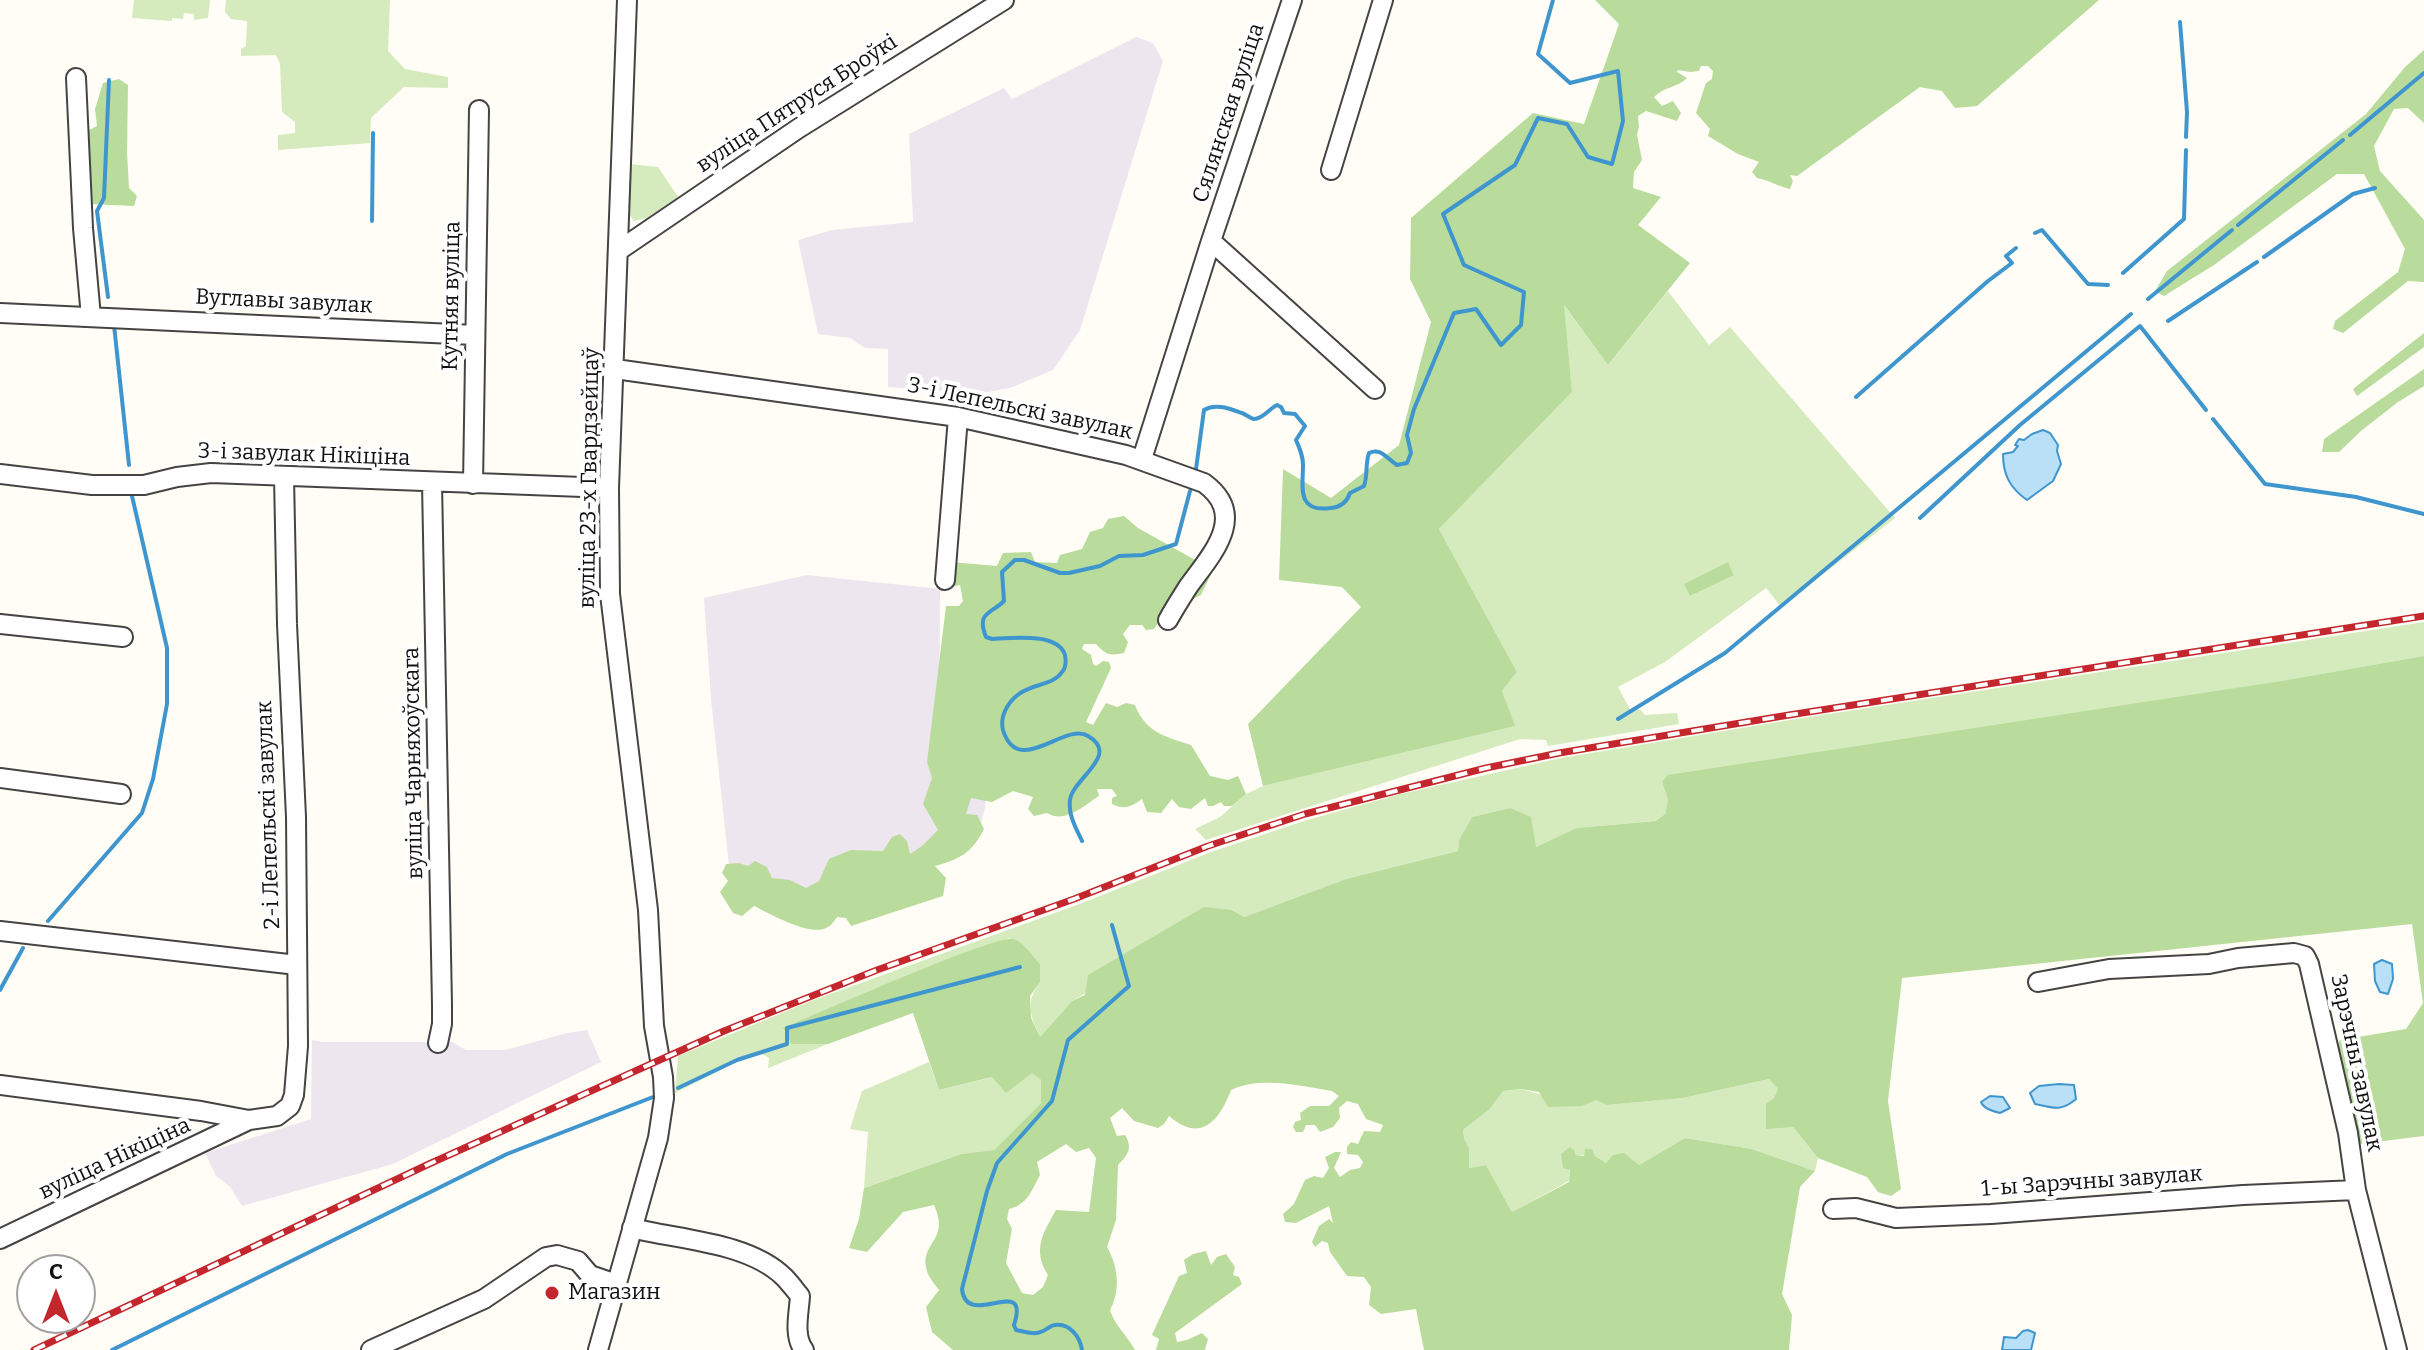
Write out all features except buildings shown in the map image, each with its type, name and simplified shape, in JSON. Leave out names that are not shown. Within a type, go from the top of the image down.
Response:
[{"type":"street","name":"вуліца 23-х Гвардзейцаў","points":[[598,1350],[658,1138],[664,1098],[654,1026],[648,910],[610,594],[609,488],[627,0]]},
{"type":"street","name":"вуліца Пятруся Броўкі","points":[[618,251],[799,128],[1004,0]]},
{"type":"street","name":"Сялянская вуліца","points":[[1142,459],[1292,0]]},
{"type":"street","points":[[1331,170],[1383,0]]},
{"type":"street","points":[[76,78],[83,228],[91,317]]},
{"type":"street","name":"Кутняя вуліца","points":[[473,484],[479,110]]},
{"type":"street","points":[[1211,241],[1375,389]]},
{"type":"street","name":"Вуглавы завулак","points":[[0,313],[475,335]]},
{"type":"street","name":"3-і Лепельскі завулак","points":[[615,369],[958,417],[1142,459],[1204,483],[1221,500],[1225,513],[1220,540],[1168,620]]},
{"type":"street","points":[[945,580],[958,417]]},
{"type":"street","name":"3-і завулак Нікіціна","points":[[0,474],[92,485],[144,485],[211,473],[609,488]]},
{"type":"street","name":"2-і Лепельскі завулак","points":[[249,1120],[277,1116],[290,1106],[294,1095],[298,1046],[296,817],[284,477]]},
{"type":"street","name":"вуліца Чарняхоўскага","points":[[432,483],[442,1005],[438,1043]]},
{"type":"street","points":[[0,624],[123,637]]},
{"type":"street","points":[[0,778],[121,794]]},
{"type":"street","points":[[0,931],[297,965]]},
{"type":"street","name":"Зарэчны завулак","points":[[2038,982],[2109,969],[2209,964],[2294,953],[2305,956],[2348,1133],[2356,1190],[2397,1350]]},
{"type":"street","points":[[0,1085],[249,1120]]},
{"type":"street","points":[[201,1111],[207,1142]]},
{"type":"street","name":"вуліца Нікіціна","points":[[0,1239],[249,1120]]},
{"type":"street","name":"1-ы Зарэчны завулак","points":[[1833,1209],[1856,1208],[1896,1218],[2356,1190]]},
{"type":"street","points":[[632,1228],[730,1248],[773,1268],[800,1296],[798,1336],[804,1350]]},
{"type":"street","points":[[371,1350],[484,1299],[546,1257],[557,1255],[578,1261],[595,1278],[616,1284]]},
{"type":"shaded area","points":[[1136,37],[1153,43],[1163,61],[1080,330],[1053,370],[1010,388],[978,394],[888,387],[888,349],[865,348],[850,338],[818,334],[798,240],[832,230],[913,222],[909,134],[1004,88],[1012,99]]},
{"type":"shaded area","points":[[807,575],[940,589],[939,785],[987,784],[985,808],[977,839],[777,900],[729,866],[711,699],[704,598]]},
{"type":"shaded area","points":[[587,1030],[601,1062],[393,1164],[242,1206],[230,1187],[216,1176],[205,1153],[311,1119],[312,1040],[452,1042],[466,1050],[505,1050]]},
{"type":"green space","points":[[134,0],[210,0],[208,18],[194,20],[194,14],[184,13],[183,19],[172,18],[172,21],[132,18]]},
{"type":"green space","points":[[226,0],[390,0],[388,51],[405,69],[448,77],[448,88],[404,87],[371,118],[370,143],[278,150],[278,135],[295,133],[295,122],[282,112],[280,64],[276,55],[241,56],[241,49],[246,46],[247,21],[231,19],[225,12]]},
{"type":"green space","points":[[1595,0],[2099,0],[1977,106],[1955,108],[1942,91],[1920,87],[1797,176],[1790,175],[1793,181],[1790,189],[1757,178],[1752,172],[1759,162],[1738,154],[1708,136],[1710,129],[1696,113],[1713,71],[1708,66],[1701,66],[1699,71],[1678,70],[1687,78],[1654,97],[1662,106],[1673,101],[1681,113],[1677,121],[1646,111],[1638,116],[1637,135],[1642,160],[1634,172],[1633,188],[1661,197],[1638,225],[1690,263],[1608,365],[1564,305],[1572,392],[1439,529],[1517,672],[1502,691],[1515,726],[1263,786],[1248,724],[1361,607],[1342,587],[1279,580],[1283,469],[1331,498],[1399,445],[1431,322],[1410,279],[1411,218],[1533,113],[1584,124],[1619,24]]},
{"type":"green space","points":[[2424,50],[2424,123],[2408,108],[2394,109],[2374,146],[2380,171],[2424,220],[2424,282],[2408,281],[2343,333],[2333,329],[2335,321],[2398,272],[2405,249],[2364,174],[2337,174],[2214,265],[2164,296],[2155,291],[2167,271],[2366,114],[2405,67]]},
{"type":"green space","points":[[119,79],[128,85],[129,188],[137,196],[134,206],[89,204],[87,131],[97,126],[95,109],[103,83]]},
{"type":"green space","points":[[629,164],[658,167],[678,197],[647,218],[634,221],[628,213]]},
{"type":"green space","points":[[1668,291],[1709,345],[1730,327],[1895,518],[1781,607],[1766,588],[1665,662],[1618,687],[1630,709],[1641,710],[1645,715],[1677,713],[1679,724],[1548,746],[1546,740],[1520,739],[1206,840],[1195,829],[1220,817],[1246,794],[1263,786],[1514,726],[1502,691],[1517,672],[1439,529],[1572,392],[1563,304],[1608,365]],"holes":[[[1728,563],[1734,574],[1690,596],[1685,584]]]},
{"type":"green space","points":[[2424,333],[2424,347],[2357,396],[2353,389]]},
{"type":"green space","points":[[2424,369],[2424,386],[2398,402],[2339,452],[2322,452],[2324,439]]},
{"type":"green space","points":[[1124,516],[1138,528],[1213,570],[1201,595],[1166,612],[1154,629],[1130,625],[1123,634],[1128,642],[1124,653],[1108,654],[1096,644],[1084,644],[1082,649],[1091,655],[1093,664],[1109,662],[1111,668],[1086,722],[1093,725],[1106,703],[1117,707],[1126,703],[1135,705],[1144,722],[1151,727],[1165,736],[1191,745],[1210,776],[1228,780],[1238,776],[1246,794],[1232,806],[1224,806],[1221,802],[1208,806],[1205,798],[1191,809],[1179,807],[1172,799],[1161,813],[1147,812],[1142,799],[1127,807],[1116,806],[1112,804],[1112,798],[1117,796],[1112,789],[1097,789],[1099,796],[1074,812],[1060,816],[1047,813],[1034,816],[1028,809],[1033,797],[1013,791],[992,802],[971,798],[966,814],[977,815],[984,829],[964,854],[935,866],[946,878],[943,896],[851,926],[846,918],[837,917],[821,930],[791,924],[754,906],[742,916],[733,913],[720,892],[728,881],[722,873],[726,864],[748,866],[755,861],[767,867],[772,878],[790,880],[806,888],[819,881],[829,859],[851,850],[883,851],[892,837],[900,834],[907,841],[910,854],[938,830],[923,804],[932,778],[927,762],[946,606],[959,606],[963,601],[960,585],[951,587],[947,582],[951,562],[997,566],[1003,553],[1031,552],[1035,562],[1057,563],[1060,555],[1082,549],[1090,532],[1103,528],[1108,519]]},
{"type":"green space","points":[[1728,562],[1734,575],[1690,596],[1684,584]]},
{"type":"green space","points":[[2424,622],[2424,656],[1662,782],[1668,800],[1665,814],[1654,821],[1576,828],[1536,847],[1510,808],[1472,817],[1459,840],[1458,851],[1346,879],[1244,917],[1232,910],[1072,1001],[1040,1037],[1031,1003],[1040,982],[1010,938],[968,952],[783,1029],[791,1044],[828,1044],[768,1068],[769,1058],[762,1054],[738,1061],[675,1093],[678,1056],[811,1001],[1077,905],[1211,852],[1307,820],[1401,794],[1561,758]]},
{"type":"green space","points":[[2424,656],[2424,1136],[2359,1144],[2336,1048],[2340,1040],[2406,1029],[2423,1003],[2412,924],[1902,978],[1888,1101],[1901,1189],[1891,1196],[1878,1192],[1867,1177],[1818,1158],[1793,1127],[1766,1129],[1766,1104],[1774,1098],[1778,1089],[1769,1079],[1683,1098],[1607,1105],[1596,1100],[1582,1106],[1548,1107],[1539,1092],[1521,1089],[1503,1091],[1490,1109],[1463,1130],[1469,1148],[1469,1168],[1486,1165],[1512,1212],[1569,1182],[1570,1170],[1563,1168],[1561,1154],[1570,1147],[1575,1155],[1584,1156],[1585,1149],[1592,1149],[1595,1156],[1606,1163],[1613,1155],[1624,1153],[1639,1165],[1685,1138],[1752,1149],[1815,1171],[1800,1187],[1782,1294],[1792,1315],[1789,1350],[1424,1350],[1416,1309],[1381,1314],[1369,1305],[1371,1287],[1364,1277],[1347,1276],[1330,1252],[1328,1243],[1322,1241],[1315,1247],[1312,1242],[1319,1226],[1329,1219],[1333,1223],[1329,1206],[1296,1223],[1285,1222],[1283,1214],[1294,1204],[1305,1180],[1314,1176],[1323,1178],[1329,1168],[1325,1157],[1341,1152],[1334,1168],[1340,1177],[1360,1168],[1363,1162],[1358,1155],[1347,1154],[1347,1147],[1351,1142],[1358,1144],[1364,1131],[1380,1132],[1383,1125],[1366,1119],[1358,1104],[1347,1101],[1339,1108],[1340,1118],[1333,1127],[1320,1132],[1315,1125],[1306,1125],[1303,1132],[1296,1132],[1293,1127],[1295,1122],[1301,1120],[1300,1113],[1310,1106],[1329,1106],[1339,1096],[1332,1091],[1281,1083],[1255,1084],[1231,1090],[1221,1111],[1207,1125],[1199,1128],[1180,1124],[1169,1116],[1158,1128],[1134,1121],[1122,1108],[1110,1118],[1117,1136],[1125,1135],[1129,1148],[1118,1165],[1116,1220],[1107,1247],[1117,1278],[1116,1294],[1110,1310],[1135,1350],[953,1350],[932,1332],[926,1307],[939,1290],[926,1267],[928,1251],[939,1226],[934,1205],[903,1212],[867,1252],[849,1248],[859,1219],[864,1188],[961,1154],[994,1150],[1041,1103],[1041,1080],[1032,1073],[1006,1093],[992,1077],[939,1090],[913,1013],[828,1044],[791,1044],[783,1028],[940,962],[999,941],[1013,939],[1020,943],[1040,964],[1040,982],[1030,996],[1031,1018],[1040,1037],[1072,1001],[1085,995],[1088,975],[1204,907],[1232,910],[1244,917],[1346,879],[1458,851],[1459,840],[1472,817],[1510,808],[1531,817],[1536,847],[1576,828],[1655,821],[1665,814],[1668,800],[1662,782],[1668,775],[2281,681]],"holes":[[[1066,1144],[1076,1152],[1089,1148],[1096,1158],[1089,1212],[1056,1210],[1040,1250],[1048,1275],[1043,1287],[1033,1295],[1022,1293],[1006,1263],[1012,1229],[1007,1219],[1009,1209],[1025,1200],[1031,1191],[1040,1175],[1037,1162]]]},
{"type":"green space","points":[[929,1062],[939,1090],[993,1077],[1033,1072],[1041,1080],[1041,1103],[994,1150],[961,1154],[864,1188],[868,1132],[850,1129],[862,1091]]},
{"type":"green space","points":[[1769,1079],[1778,1089],[1774,1098],[1818,1158],[1815,1171],[1752,1149],[1685,1138],[1639,1165],[1606,1163],[1595,1156],[1575,1155],[1569,1181],[1512,1212],[1486,1165],[1469,1168],[1469,1148],[1463,1130],[1490,1109],[1503,1091],[1521,1089],[1582,1106],[1596,1099],[1607,1105],[1683,1098]]},
{"type":"green space","points":[[1206,1251],[1211,1265],[1217,1257],[1226,1254],[1235,1267],[1233,1275],[1239,1277],[1242,1284],[1175,1333],[1177,1342],[1202,1333],[1208,1339],[1205,1350],[1156,1350],[1159,1339],[1152,1335],[1179,1276],[1187,1273],[1184,1260]]},
{"type":"water","points":[[2043,430],[2050,433],[2058,445],[2061,464],[2053,481],[2027,500],[2009,480],[2003,454],[2013,452],[2019,439],[2024,440]]},
{"type":"water","points":[[2382,960],[2392,964],[2393,979],[2388,994],[2380,992],[2375,981],[2374,964]]},
{"type":"water","points":[[2074,1085],[2076,1099],[2061,1107],[2035,1104],[2030,1093],[2039,1086]]},
{"type":"water","points":[[1990,1096],[2003,1097],[2010,1108],[2000,1113],[1986,1108],[1981,1102]]},
{"type":"water","points":[[2028,1330],[2035,1333],[2031,1350],[2002,1350],[2004,1337],[2016,1338]]},
{"type":"waterway","points":[[1196,469],[1204,410],[1223,407],[1254,419],[1277,405],[1284,413],[1295,414],[1305,426],[1296,440],[1302,459],[1303,490],[1307,502],[1320,508],[1338,506],[1350,493],[1364,486],[1369,453],[1380,453],[1397,465],[1407,463],[1411,453],[1407,435],[1414,409],[1454,313],[1476,309],[1501,345],[1521,325],[1524,292],[1464,265],[1443,214],[1515,165],[1538,118],[1567,124],[1588,157],[1612,164],[1623,121],[1618,71],[1570,83],[1538,54],[1553,0]]},
{"type":"waterway","points":[[2180,22],[2186,137]]},
{"type":"waterway","points":[[2350,135],[2424,73]]},
{"type":"waterway","points":[[108,297],[97,211],[104,198],[109,80]]},
{"type":"waterway","points":[[372,221],[373,133]]},
{"type":"waterway","points":[[2238,225],[2343,140]]},
{"type":"waterway","points":[[2123,273],[2184,219],[2186,150]]},
{"type":"waterway","points":[[2264,257],[2353,194],[2375,188]]},
{"type":"waterway","points":[[2035,233],[2042,230],[2088,284],[2108,285]]},
{"type":"waterway","points":[[2148,299],[2232,230]]},
{"type":"waterway","points":[[1856,397],[2012,263],[2006,256],[2016,248]]},
{"type":"waterway","points":[[2168,321],[2257,262]]},
{"type":"waterway","points":[[1618,719],[1725,653],[2131,314]]},
{"type":"waterway","points":[[114,325],[129,465]]},
{"type":"waterway","points":[[1920,518],[2020,425],[2140,326],[2206,410]]},
{"type":"waterway","points":[[2213,419],[2265,484],[2356,497],[2424,514]]},
{"type":"waterway","points":[[1082,841],[1071,816],[1070,800],[1098,759],[1100,751],[1097,743],[1078,733],[1042,746],[1019,750],[1010,744],[1002,727],[1004,712],[1013,699],[1057,677],[1064,668],[1065,655],[1061,648],[1044,640],[986,637],[984,618],[1004,601],[1002,572],[1015,560],[1069,573],[1100,566],[1119,556],[1143,555],[1176,544],[1190,491]]},
{"type":"waterway","points":[[48,921],[142,813],[153,779],[167,704],[167,648],[132,496]]},
{"type":"waterway","points":[[1082,1350],[1077,1336],[1065,1326],[1055,1325],[1034,1333],[1016,1330],[1017,1310],[1014,1303],[974,1305],[966,1300],[962,1289],[997,1163],[1052,1101],[1068,1040],[1129,986],[1112,925]]},
{"type":"waterway","points":[[0,990],[23,948]]},
{"type":"waterway","points":[[678,1088],[737,1060],[787,1044],[787,1028],[1020,967]]},
{"type":"waterway","points":[[112,1350],[507,1154],[653,1097]]},
{"type":"railway","points":[[34,1350],[429,1164],[724,1031],[1208,846],[1305,814],[1486,768],[1559,753],[2424,616]]},
{"type":"place","name":"Магазин","points":[[552,1293]]}]
